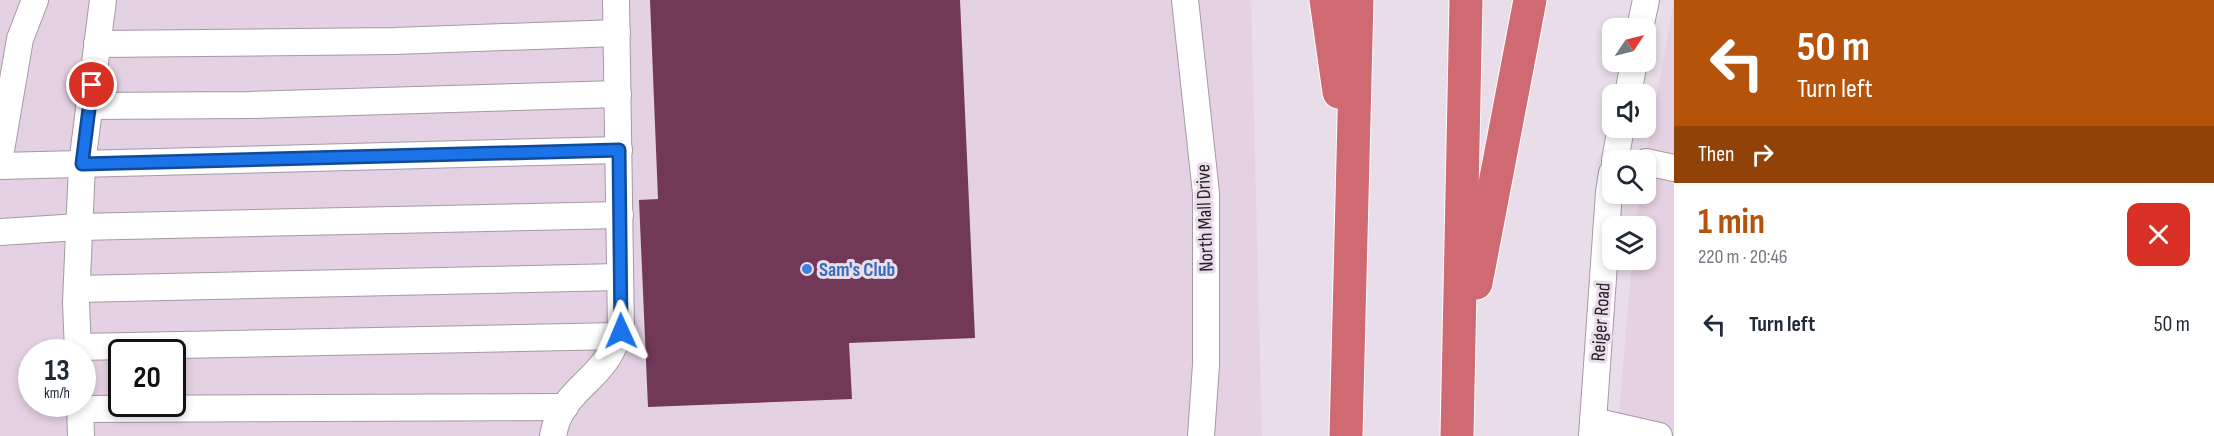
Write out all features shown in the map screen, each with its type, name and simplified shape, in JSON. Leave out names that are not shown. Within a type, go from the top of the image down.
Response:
[{"type":"highway","points":[[1326,0],[1352,180]]},
{"type":"highway","points":[[1346,436],[1357,0]]},
{"type":"highway","points":[[1457,436],[1466,0]]},
{"type":"highway","points":[[1458,379],[1530,0]]},
{"type":"street","points":[[0,156],[10,39],[35,0]]},
{"type":"street","points":[[78,339],[77,289],[82,164],[103,0]]},
{"type":"street","points":[[553,436],[555,422],[576,390],[606,361],[621,331],[616,0]]},
{"type":"street","name":"North Mall Drive","points":[[1185,0],[1206,193],[1206,365],[1201,436]]},
{"type":"street","points":[[1642,18],[1646,0]]},
{"type":"street","points":[[97,44],[395,41],[617,33]]},
{"type":"street","points":[[89,106],[250,105],[618,94]]},
{"type":"street","points":[[0,166],[619,150]]},
{"type":"street","points":[[1656,164],[1674,168]]},
{"type":"street","name":"Reiger Road","points":[[1593,429],[1608,204]]},
{"type":"street","points":[[0,232],[79,227],[620,215]]},
{"type":"street","points":[[77,289],[620,277]]},
{"type":"street","points":[[96,350],[619,336]]},
{"type":"street","points":[[96,406],[565,407]]},
{"type":"street","points":[[80,417],[81,436]]},
{"type":"street","points":[[1593,429],[1659,436]]},
{"type":"shaded area","points":[[0,0],[1251,0],[1262,436],[0,436]]},
{"type":"shaded area","points":[[1674,0],[1674,436],[1617,436],[1631,270],[1656,270],[1656,216],[1636,216],[1638,204],[1656,204],[1656,150],[1647,150],[1649,138],[1656,138],[1656,99]]},
{"type":"building","name":"Sam's Club","points":[[650,0],[960,0],[975,338],[849,343],[852,399],[648,407],[639,200],[658,199]]},
{"type":"place","name":"Sam's Club","points":[[807,269]]},
{"type":"route","points":[[92,85],[82,164],[619,150],[621,331]]}]
